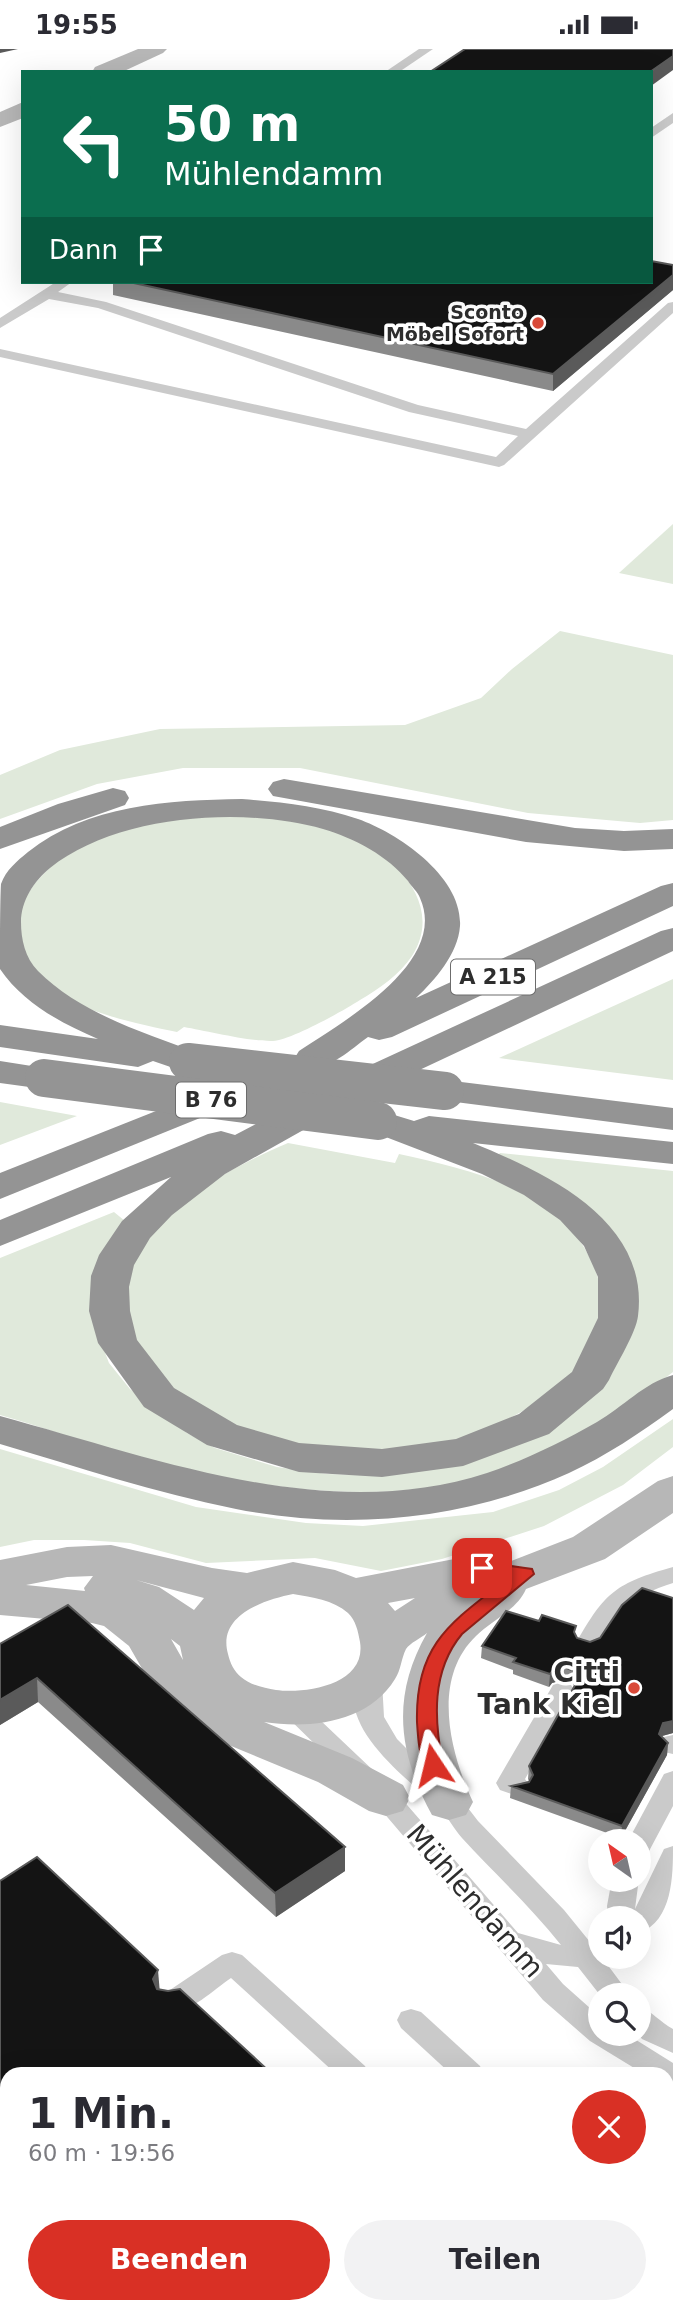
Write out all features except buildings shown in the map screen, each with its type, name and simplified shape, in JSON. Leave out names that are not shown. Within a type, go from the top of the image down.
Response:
[{"type":"highway","points":[[0,839],[58,815],[111,799],[196,786],[245,785],[331,793],[544,834],[635,841],[673,839]]},
{"type":"highway","points":[[124,1047],[38,991],[23,976],[4,944],[1,927],[9,895],[21,877],[55,849],[103,827],[142,815],[180,809],[258,808],[325,819],[381,842],[402,855],[422,874],[436,895],[442,912],[443,933],[421,976],[397,999],[313,1059]]},
{"type":"highway","name":"A 215","points":[[0,1187],[313,1059],[673,893]]},
{"type":"highway","name":"A 215","points":[[0,1234],[355,1086],[673,938]]},
{"type":"highway","name":"B 76","points":[[0,1036],[124,1047],[188,1062],[673,1119]]},
{"type":"highway","name":"B 76","points":[[0,1072],[378,1121],[673,1153]]},
{"type":"highway","points":[[355,1086],[270,1133],[175,1194],[142,1225],[118,1256],[110,1284],[109,1308],[112,1329],[123,1355],[140,1378],[162,1400],[192,1422],[225,1438],[262,1451],[295,1458],[369,1462],[432,1457],[466,1451],[515,1434],[552,1414],[578,1390],[608,1354],[621,1303],[618,1276],[604,1247],[587,1224],[561,1199],[526,1179],[378,1121]]},
{"type":"highway","points":[[0,1430],[225,1493],[340,1507],[390,1506],[462,1495],[538,1472],[605,1437],[673,1389]]},
{"type":"street","points":[[108,70],[156,49]]},
{"type":"street","points":[[0,120],[21,110]]},
{"type":"street","points":[[369,1681],[350,1695],[327,1705],[292,1709],[256,1704],[225,1688],[206,1665],[202,1638],[216,1609],[246,1588],[277,1579],[302,1579],[326,1582],[354,1594],[376,1614],[386,1639],[439,1603],[570,1557],[605,1539],[673,1491]]},
{"type":"street","points":[[0,1575],[67,1562],[111,1560],[212,1584],[246,1588]]},
{"type":"street","points":[[354,1594],[482,1568],[525,1574]]},
{"type":"street","points":[[449,1802],[439,1782],[427,1736],[426,1700],[431,1673],[445,1641],[455,1629],[525,1574]]},
{"type":"street","points":[[0,1599],[62,1588],[107,1588],[142,1598],[202,1638]]},
{"type":"street","points":[[0,1599],[92,1607],[120,1615],[146,1635],[179,1693],[201,1715],[335,1770],[386,1798]]},
{"type":"street","name":"Mühlendamm","points":[[369,1681],[382,1661],[386,1639]]},
{"type":"lane","points":[[394,70],[427,49]]},
{"type":"lane","points":[[653,132],[673,117]]},
{"type":"lane","points":[[653,134],[673,138]]},
{"type":"lane","points":[[0,324],[62,284]]},
{"type":"lane","points":[[46,294],[101,305],[414,409],[529,434]]},
{"type":"lane","points":[[0,353],[499,462],[673,306]]},
{"type":"lane","points":[[596,1636],[613,1608],[632,1589],[673,1575]]},
{"type":"lane","name":"Mühlendamm","points":[[369,1681],[369,1710],[381,1737],[412,1772],[449,1802],[469,1829],[588,1949]]},
{"type":"lane","points":[[517,1786],[509,1783],[529,1758],[559,1701]]},
{"type":"lane","name":"Mühlendamm","points":[[292,1709],[386,1798],[553,1992],[588,2022]]},
{"type":"lane","points":[[641,1829],[662,1785]]},
{"type":"lane","points":[[643,1906],[673,1856]]},
{"type":"lane","points":[[650,1906],[673,1886]]},
{"type":"lane","points":[[509,1940],[559,1958],[588,1954]]},
{"type":"lane","points":[[171,2004],[232,1963],[347,2067]]},
{"type":"lane","points":[[411,2021],[462,2067]]},
{"type":"lane","points":[[651,2030],[673,2042]]},
{"type":"lane","points":[[611,2046],[628,2067]]},
{"type":"lane","name":"Mühlendamm","points":[[621,2046],[656,2067]]},
{"type":"shaded area","points":[[673,524],[673,584],[619,573]]},
{"type":"shaded area","points":[[560,631],[673,655],[673,820],[640,823],[528,813],[300,768],[183,768],[97,784],[0,819],[0,775],[60,750],[160,729],[405,725],[481,698]]},
{"type":"shaded area","points":[[192,815],[269,818],[308,823],[345,834],[380,853],[408,881],[418,899],[422,917],[421,936],[412,956],[395,975],[367,996],[330,1018],[273,1041],[184,1027],[177,1032],[144,1025],[106,1015],[56,991],[44,981],[18,946],[22,903],[35,883],[57,860],[112,832]]},
{"type":"shaded area","points":[[673,979],[673,1080],[499,1058]]},
{"type":"shaded area","points":[[0,1102],[77,1116],[0,1145]]},
{"type":"shaded area","points":[[288,1143],[395,1163],[399,1154],[486,1177],[539,1202],[561,1220],[580,1242],[595,1269],[600,1285],[599,1319],[588,1351],[578,1366],[555,1390],[507,1419],[454,1440],[400,1450],[341,1450],[283,1442],[227,1424],[171,1391],[157,1375],[126,1321],[122,1303],[123,1285],[140,1250],[155,1229],[174,1210],[218,1178]]},
{"type":"shaded area","points":[[500,1153],[673,1171],[673,1372],[571,1441],[534,1459],[486,1476],[437,1486],[339,1492],[289,1488],[191,1471],[124,1454],[0,1415],[0,1258],[114,1212],[125,1221],[99,1337],[109,1363],[130,1389],[187,1433],[215,1448],[277,1467],[327,1474],[363,1475],[560,1421],[629,1276],[498,1155]]},
{"type":"shaded area","points":[[673,1419],[673,1447],[623,1485],[544,1526],[442,1559],[381,1571],[315,1558],[206,1563],[130,1543],[84,1540],[34,1540],[0,1547],[0,1449],[196,1507],[306,1523],[363,1526],[493,1512],[559,1490],[603,1467]]},
{"type":"place","name":"Sconto Möbel Sofort","points":[[538,323]]},
{"type":"place","name":"Citti Tank Kiel","points":[[634,1688]]},
{"type":"route","points":[[433,1765],[427,1736],[426,1700],[435,1661],[445,1641],[455,1629],[525,1574],[482,1568]]}]
